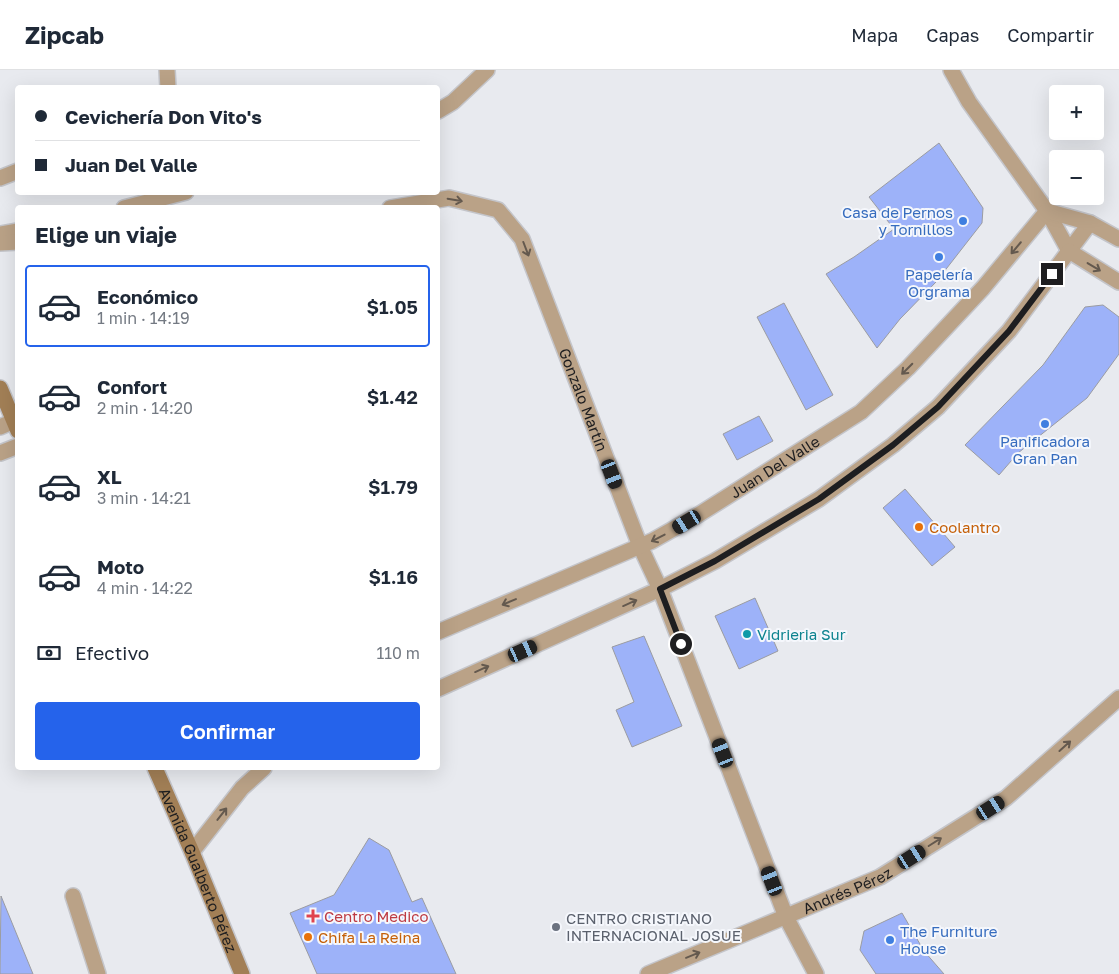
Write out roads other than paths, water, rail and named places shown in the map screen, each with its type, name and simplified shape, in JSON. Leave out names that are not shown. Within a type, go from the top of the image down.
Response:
[{"type":"main road","points":[[0,388],[10,426]]},
{"type":"main road","name":"Avenida Gualberto Pérez","points":[[156,770],[242,974]]},
{"type":"street","points":[[167,70],[168,85]]},
{"type":"street","points":[[440,109],[452,102],[487,70]]},
{"type":"street","points":[[951,70],[969,102],[1047,211],[1069,252],[1119,282]]},
{"type":"street","points":[[0,178],[15,172]]},
{"type":"street","points":[[136,205],[174,195]]},
{"type":"street","name":"Gonzalo Martín","points":[[408,205],[449,198],[488,207],[498,210],[522,239],[640,546],[660,589],[786,918],[816,974]]},
{"type":"street","points":[[1047,211],[1090,223],[1119,239]]},
{"type":"street","name":"Juan Del Valle","points":[[440,631],[660,537],[789,459],[872,404],[983,288],[1047,211]]},
{"type":"street","points":[[440,688],[660,589],[715,561],[819,499],[893,445],[938,407],[1009,331],[1090,223]]},
{"type":"street","points":[[0,234],[15,232]]},
{"type":"street","points":[[0,243],[15,242]]},
{"type":"street","points":[[0,453],[15,447]]},
{"type":"street","name":"Andrés Pérez","points":[[648,974],[786,918],[880,877],[1006,798],[1119,698]]},
{"type":"street","points":[[192,852],[242,788],[262,770]]},
{"type":"street","points":[[73,896],[98,974]]},
{"type":"place","name":"Casa de Pernos y Tornillos","points":[[963,221]]},
{"type":"place","name":"Papelería Orgrama","points":[[939,257]]},
{"type":"place","name":"Panificadora Gran Pan","points":[[1045,424]]},
{"type":"place","name":"Coolantro","points":[[919,527]]},
{"type":"place","name":"Vidrieria Sur","points":[[747,634]]},
{"type":"place","name":"Centro Medico","points":[[313,916]]},
{"type":"place","name":"CENTRO CRISTIANO INTERNACIONAL JOSUE","points":[[556,927]]},
{"type":"place","name":"Chifa La Reina","points":[[308,937]]},
{"type":"place","name":"The Furniture House","points":[[890,940]]}]
